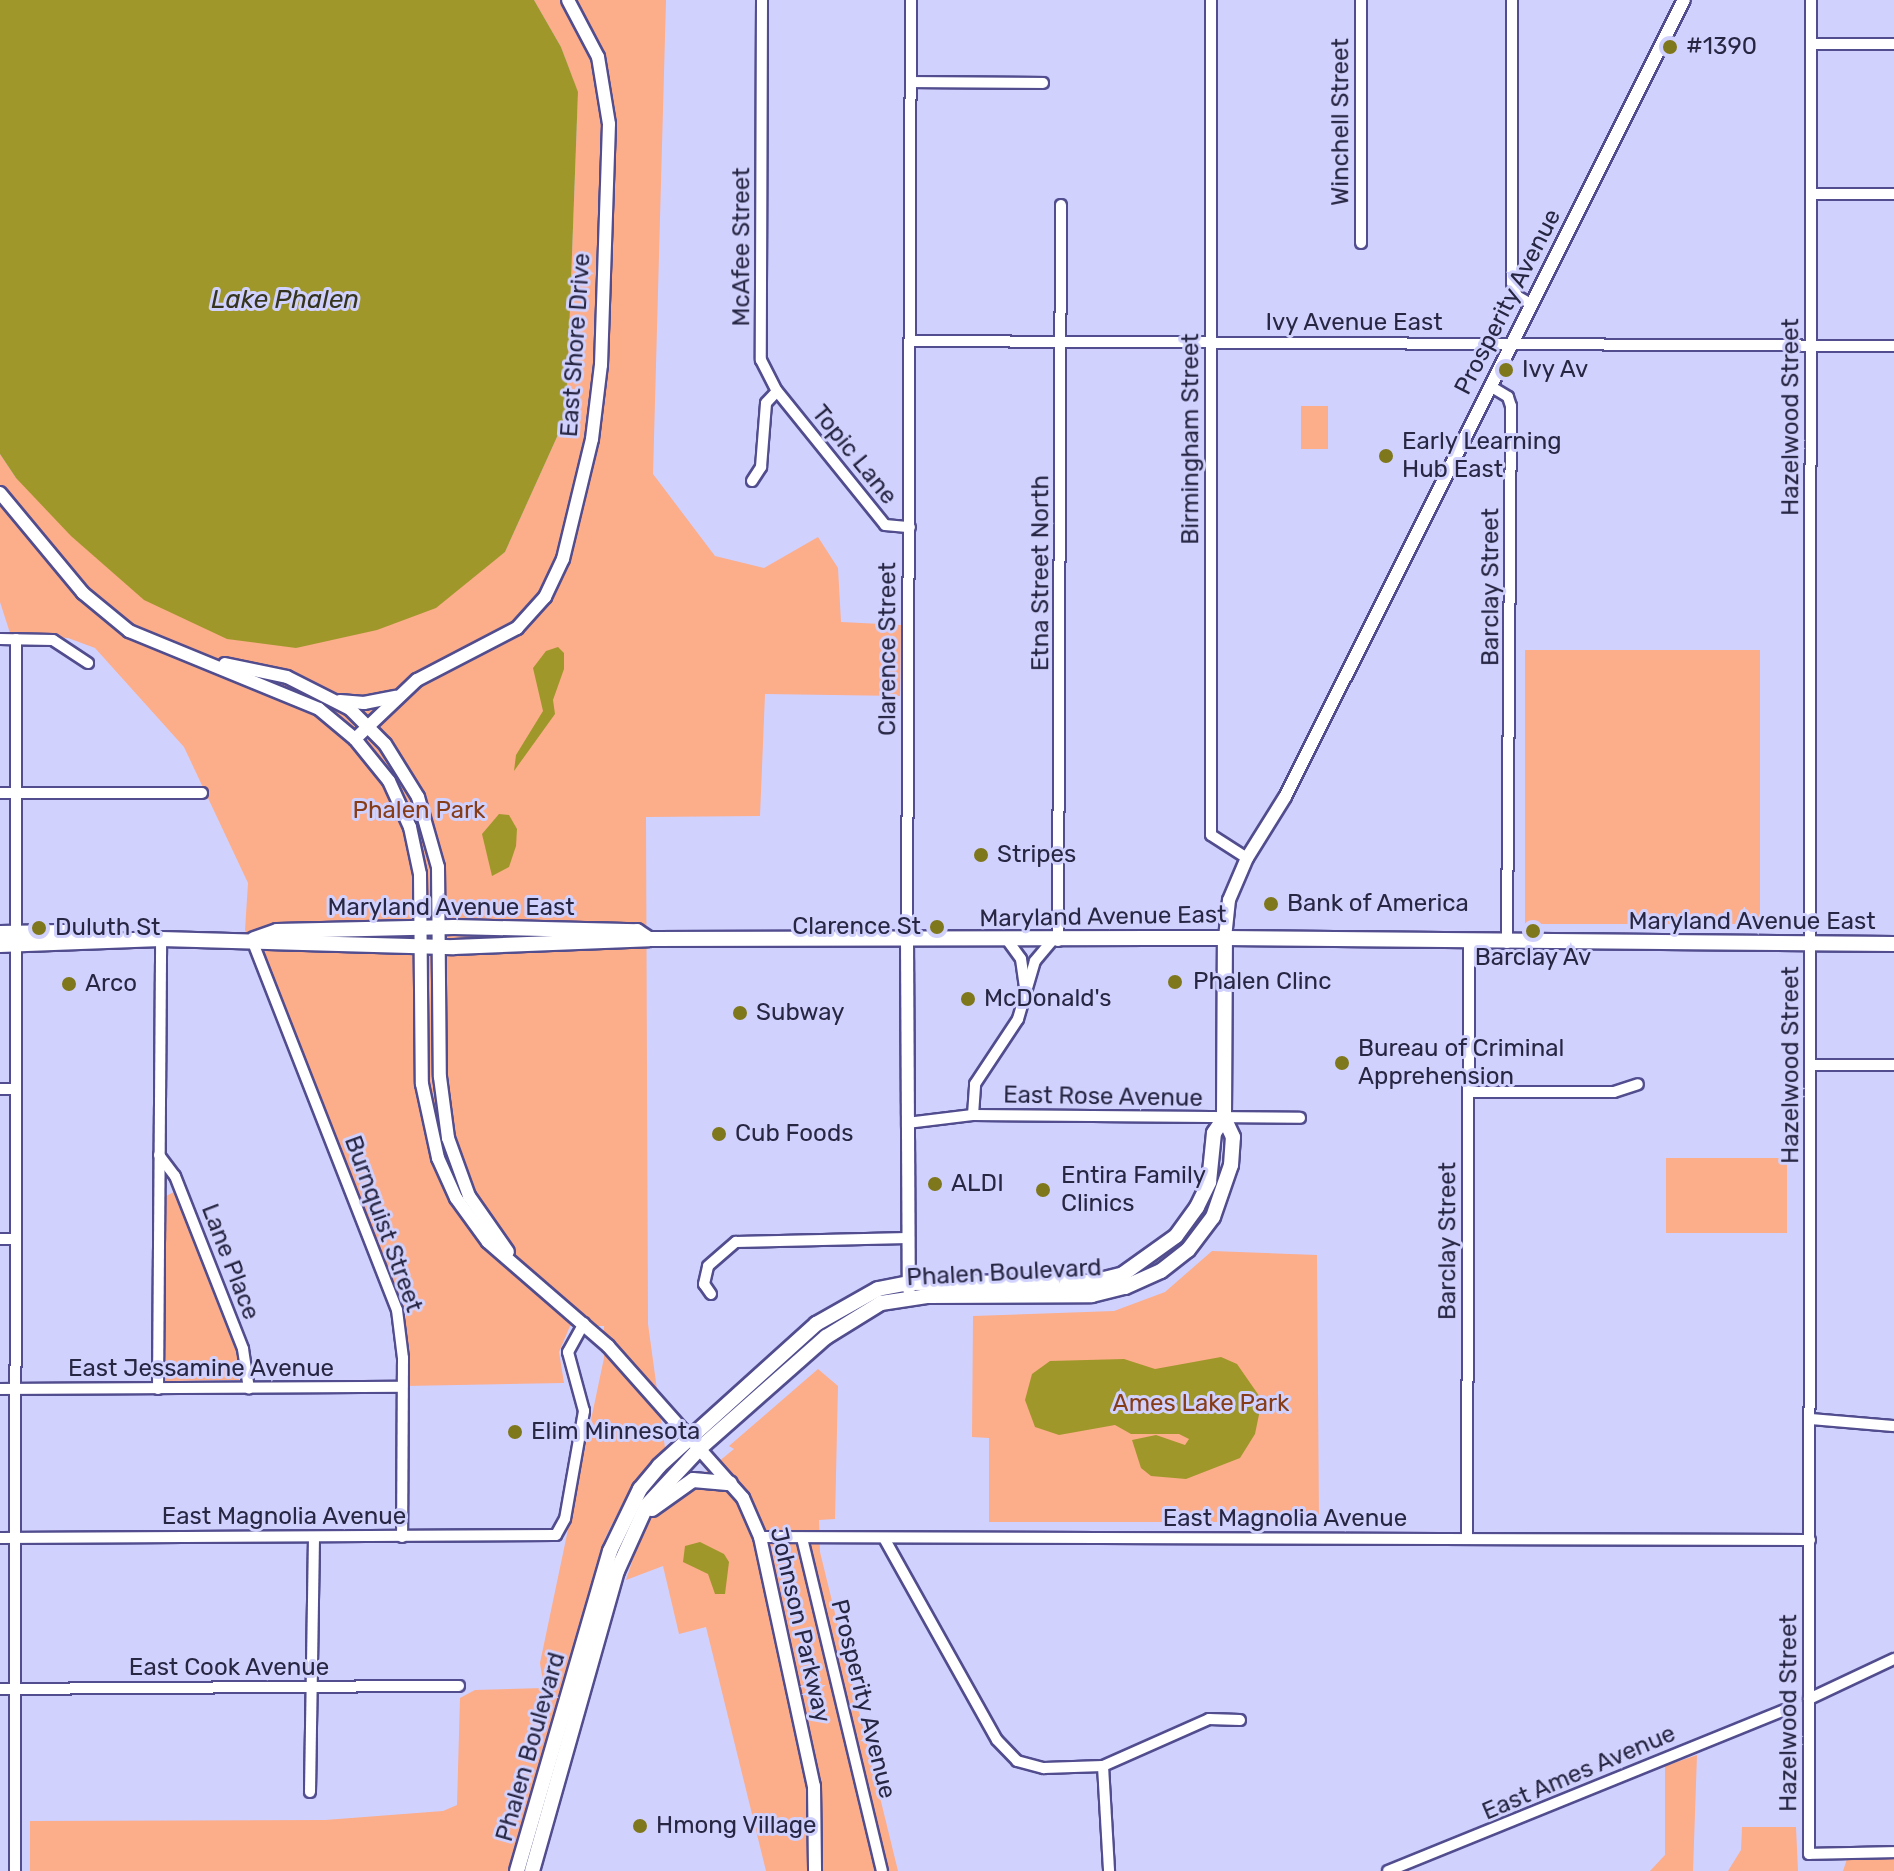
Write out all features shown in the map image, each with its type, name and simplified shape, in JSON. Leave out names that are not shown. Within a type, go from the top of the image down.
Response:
[{"type":"main road","name":"Maryland Avenue East","points":[[252,940],[277,931],[440,927],[637,931],[649,939]]},
{"type":"main road","name":"Maryland Avenue East","points":[[0,933],[16,939],[252,940],[421,947],[649,939],[1055,941],[1225,938],[1507,943],[1894,944]]},
{"type":"main road","name":"Phalen Boulevard","points":[[517,1871],[610,1551],[640,1489],[688,1435],[827,1317],[878,1289],[1092,1282],[1123,1274],[1176,1236],[1197,1207],[1209,1182],[1214,1133],[1224,1118],[1225,938]]},
{"type":"main road","name":"Maryland Avenue East","points":[[0,945],[16,939]]},
{"type":"main road","name":"Phalen Boulevard","points":[[532,1871],[621,1561],[657,1490],[700,1448],[854,1316],[909,1290]]},
{"type":"main road","points":[[621,1561],[647,1514],[682,1484],[703,1478],[730,1483]]},
{"type":"street","name":"East Shore Drive","points":[[355,739],[396,697],[430,671],[493,645],[525,621],[557,575],[579,500],[601,365],[609,109],[598,57],[568,0]]},
{"type":"street","name":"McAfee Street","points":[[762,0],[761,360],[777,391]]},
{"type":"street","name":"Clarence Street","points":[[909,1290],[907,941],[911,0]]},
{"type":"street","name":"Birmingham Street","points":[[1211,0],[1211,835],[1247,858]]},
{"type":"street","name":"Winchell Street","points":[[1361,0],[1361,243]]},
{"type":"street","points":[[1512,0],[1512,283],[1517,296],[1531,304]]},
{"type":"street","name":"Prosperity Avenue","points":[[1225,938],[1229,900],[1247,858],[1285,797],[1490,386],[1509,341],[1531,304],[1684,0]]},
{"type":"street","name":"Hazelwood Street","points":[[1811,0],[1809,1854],[1894,1852]]},
{"type":"street","points":[[1811,44],[1894,44]]},
{"type":"street","points":[[911,82],[1043,83]]},
{"type":"street","points":[[1811,194],[1894,194]]},
{"type":"street","name":"Etna Street North","points":[[1055,941],[1061,205]]},
{"type":"street","name":"Ivy Avenue East","points":[[910,341],[1509,341],[1894,346]]},
{"type":"street","name":"Barclay Street","points":[[1490,386],[1508,397],[1511,406],[1507,943]]},
{"type":"street","points":[[752,481],[761,467],[766,403],[777,391]]},
{"type":"street","name":"Topic Lane","points":[[777,391],[885,525],[910,527]]},
{"type":"street","points":[[0,493],[83,593],[129,631],[194,660],[287,677],[337,700],[364,703],[396,697]]},
{"type":"street","points":[[0,638],[53,640],[88,663]]},
{"type":"street","points":[[15,1871],[16,639]]},
{"type":"street","name":"Johnson Parkway","points":[[194,660],[302,701],[355,739],[389,781],[410,827],[420,874],[422,1084],[438,1158],[471,1221],[584,1323],[743,1498],[760,1537],[814,1786],[815,1871]]},
{"type":"street","name":"Johnson Parkway","points":[[337,700],[368,725],[400,764],[425,812],[438,867],[440,1077],[448,1138],[482,1220],[536,1282]]},
{"type":"street","points":[[0,793],[202,793]]},
{"type":"street","name":"Lane Place","points":[[158,1389],[161,939]]},
{"type":"street","name":"Burnquist Street","points":[[252,940],[397,1310],[402,1387],[402,1537]]},
{"type":"street","points":[[1008,941],[1021,959],[1026,991]]},
{"type":"street","points":[[973,1115],[975,1084],[1018,1019],[1037,957],[1055,941]]},
{"type":"street","name":"Barclay Street","points":[[1467,1539],[1469,942]]},
{"type":"street","points":[[1811,1065],[1894,1065]]},
{"type":"street","points":[[1468,1092],[1614,1092],[1638,1084]]},
{"type":"street","points":[[0,1089],[16,1089]]},
{"type":"street","name":"East Rose Avenue","points":[[907,1123],[973,1115],[1300,1118]]},
{"type":"street","name":"Lane Place","points":[[159,1155],[175,1176],[243,1349],[249,1389]]},
{"type":"street","points":[[711,1294],[704,1284],[708,1266],[736,1242],[908,1238]]},
{"type":"street","points":[[0,1239],[16,1239]]},
{"type":"street","name":"East Magnolia Avenue","points":[[0,1538],[553,1536],[563,1525],[584,1411],[568,1352],[584,1323]]},
{"type":"street","name":"East Jessamine Avenue","points":[[0,1389],[402,1387]]},
{"type":"street","points":[[1810,1419],[1894,1426]]},
{"type":"street","name":"East Magnolia Avenue","points":[[760,1537],[1810,1540]]},
{"type":"street","points":[[310,1792],[314,1538]]},
{"type":"street","name":"Prosperity Avenue","points":[[802,1538],[882,1871]]},
{"type":"street","points":[[884,1538],[1008,1754],[1037,1767],[1103,1766],[1209,1719],[1240,1720]]},
{"type":"street","points":[[1809,1699],[1894,1659]]},
{"type":"street","name":"East Cook Avenue","points":[[0,1689],[459,1686]]},
{"type":"street","name":"East Ames Avenue","points":[[1388,1871],[1785,1710]]},
{"type":"street","points":[[1103,1766],[1109,1871]]},
{"type":"street","points":[[0,1837],[15,1837]]},
{"type":"green space","name":"Phalen Park","points":[[534,0],[666,0],[653,474],[715,556],[764,568],[818,537],[838,568],[841,622],[901,625],[900,696],[765,694],[760,816],[646,817],[648,1324],[665,1448],[628,1493],[605,1538],[510,1871],[30,1871],[30,1821],[325,1820],[443,1811],[457,1805],[460,1698],[475,1690],[544,1688],[540,1663],[604,1358],[604,1326],[570,1326],[559,1352],[564,1383],[405,1386],[406,1310],[245,930],[248,883],[184,747],[95,648],[68,638],[10,633],[0,602],[0,454],[16,478],[296,648],[470,578],[505,552],[566,417],[578,93],[561,47]]},
{"type":"green space","points":[[1301,406],[1328,406],[1328,449],[1301,449]]},
{"type":"green space","points":[[1525,650],[1760,650],[1760,924],[1525,924]]},
{"type":"green space","points":[[1666,1158],[1787,1158],[1787,1233],[1666,1233]]},
{"type":"green space","points":[[174,1192],[237,1353],[239,1380],[166,1381],[166,1196]]},
{"type":"green space","name":"Ames Lake Park","points":[[1212,1251],[1317,1255],[1319,1522],[989,1522],[989,1438],[972,1437],[973,1316],[1114,1311],[1165,1292]]},
{"type":"green space","points":[[818,1369],[838,1386],[835,1519],[819,1520],[820,1552],[898,1871],[766,1871],[706,1627],[679,1634],[663,1566],[626,1580],[644,1526],[734,1449],[729,1446]]},
{"type":"green space","points":[[1697,1755],[1693,1871],[1650,1871],[1665,1855],[1665,1766]]},
{"type":"green space","points":[[1742,1827],[1796,1827],[1798,1871],[1728,1871],[1741,1850]]},
{"type":"green space","points":[[1848,1856],[1894,1857],[1894,1871],[1843,1871]]},
{"type":"water","name":"Lake Phalen","points":[[0,0],[534,0],[561,47],[578,92],[566,417],[505,552],[436,608],[377,630],[296,648],[227,639],[144,600],[71,536],[16,478],[0,454]]},
{"type":"water","points":[[558,647],[564,653],[564,669],[553,700],[555,714],[514,771],[516,755],[543,711],[533,668],[546,651]]},
{"type":"water","points":[[499,814],[509,815],[517,829],[516,846],[509,867],[492,876],[482,834]]},
{"type":"water","points":[[1221,1357],[1237,1364],[1262,1400],[1255,1434],[1240,1458],[1186,1479],[1151,1476],[1141,1468],[1132,1440],[1156,1435],[1185,1445],[1189,1439],[1179,1434],[1131,1434],[1115,1425],[1059,1435],[1035,1427],[1025,1400],[1032,1374],[1050,1361],[1124,1359],[1155,1369]]},
{"type":"water","points":[[700,1542],[724,1554],[729,1562],[725,1594],[715,1594],[708,1574],[683,1562],[685,1546]]},
{"type":"place","name":"#1390","points":[[1670,47]]},
{"type":"place","name":"Ivy Av","points":[[1506,370]]},
{"type":"place","name":"Early Learning Hub East","points":[[1386,456]]},
{"type":"place","name":"Stripes","points":[[981,855]]},
{"type":"place","name":"Bank of America","points":[[1271,904]]},
{"type":"place","name":"Clarence St","points":[[937,927]]},
{"type":"place","name":"Duluth St","points":[[39,928]]},
{"type":"place","name":"Barclay Av","points":[[1533,931]]},
{"type":"place","name":"Phalen Clinc","points":[[1175,982]]},
{"type":"place","name":"Arco","points":[[69,984]]},
{"type":"place","name":"McDonald's","points":[[968,999]]},
{"type":"place","name":"Subway","points":[[740,1013]]},
{"type":"place","name":"Bureau of Criminal Apprehension","points":[[1342,1063]]},
{"type":"place","name":"Cub Foods","points":[[719,1134]]},
{"type":"place","name":"ALDI","points":[[935,1184]]},
{"type":"place","name":"Entira Family Clinics","points":[[1043,1190]]},
{"type":"place","name":"Elim Minnesota","points":[[515,1432]]},
{"type":"place","name":"Hmong Village","points":[[640,1826]]}]
